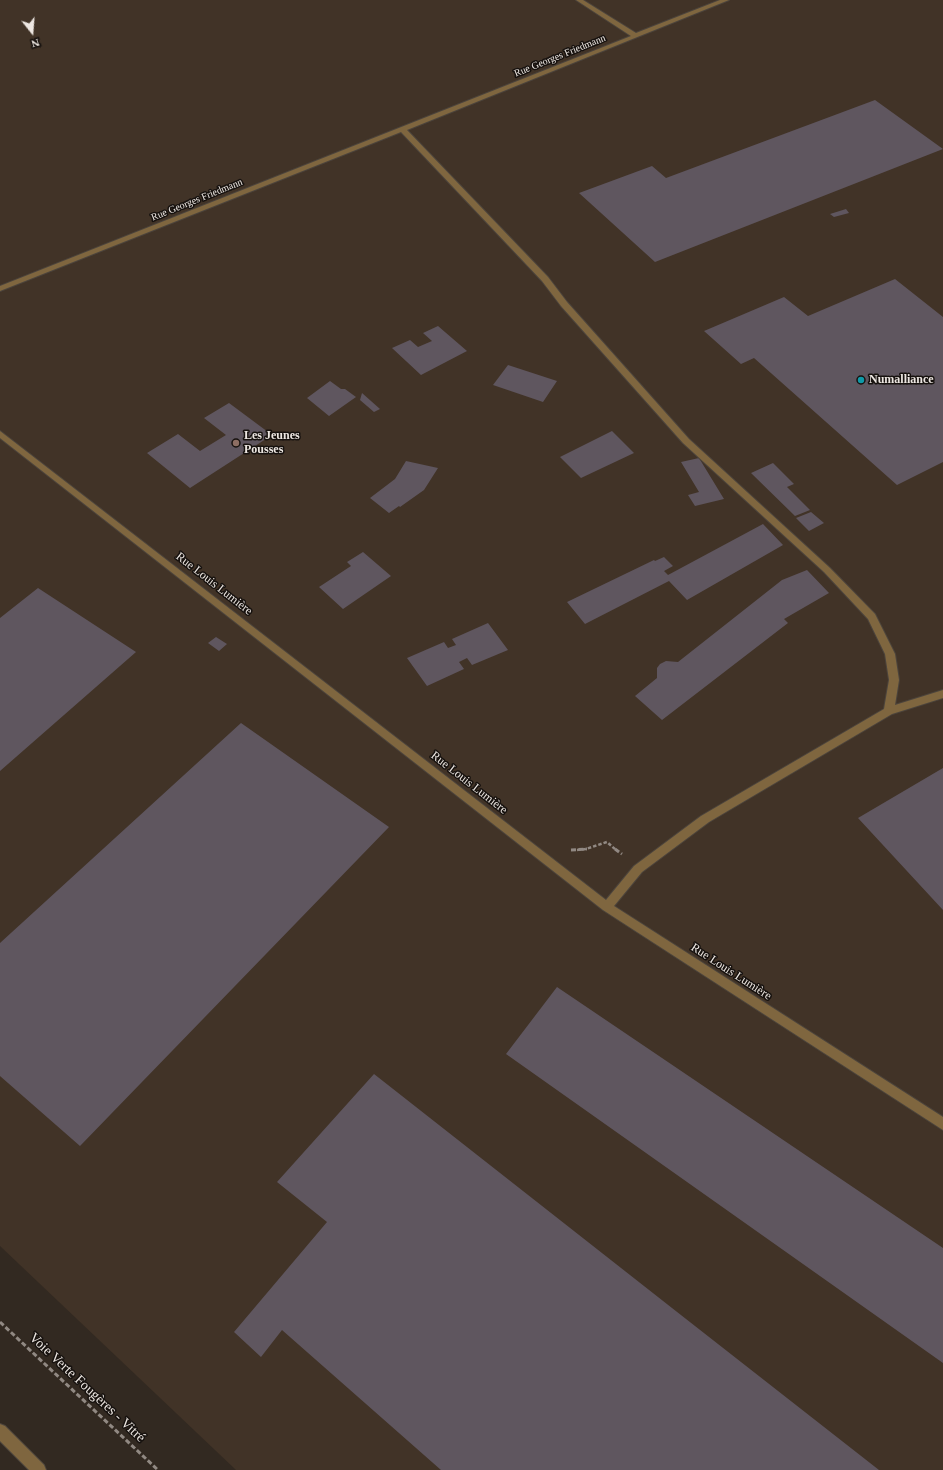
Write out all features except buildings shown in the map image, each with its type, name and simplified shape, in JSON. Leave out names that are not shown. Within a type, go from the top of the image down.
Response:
[{"type":"street","points":[[579,0],[636,36]]},
{"type":"street","name":"Rue Georges Friedmann","points":[[0,289],[726,0]]},
{"type":"street","points":[[402,129],[545,279],[564,304],[686,441],[827,570],[872,617],[890,654],[894,680],[888,711]]},
{"type":"street","name":"Rue Louis Lumière","points":[[0,434],[607,907],[943,1124]]},
{"type":"street","points":[[607,907],[638,869],[705,819],[888,711],[943,694]]},
{"type":"street","points":[[0,1430],[40,1470]]},
{"type":"path","name":"Voie Verte Fougères - Vitré","points":[[0,1322],[158,1470]]},
{"type":"shaded area","points":[[0,0],[943,0],[943,1470],[236,1470],[0,1246]]},
{"type":"place","name":"Numalliance","points":[[861,380]]},
{"type":"place","name":"Les Jeunes Pousses","points":[[236,443]]}]
